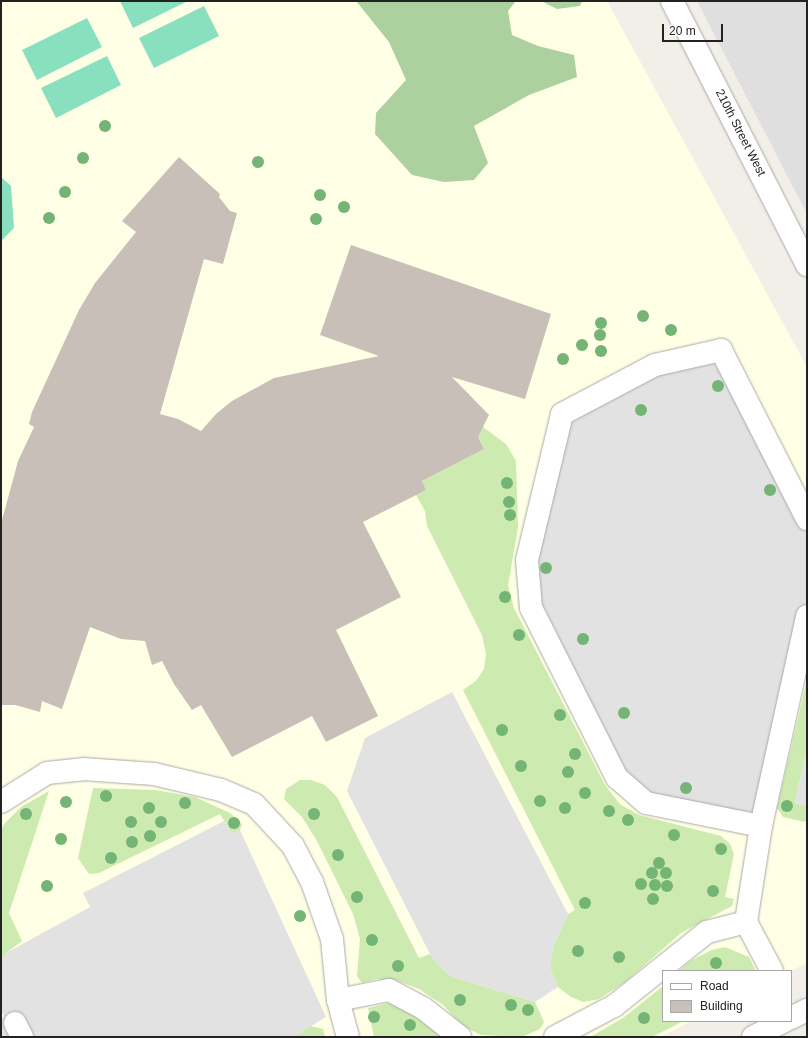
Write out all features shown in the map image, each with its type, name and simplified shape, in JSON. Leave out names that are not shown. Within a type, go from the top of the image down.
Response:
[{"type":"street","name":"210th Street West","points":[[672,1],[807,265]]},
{"type":"street","points":[[761,826],[646,803],[618,778],[531,608],[527,560],[562,414],[654,365],[721,350],[807,519]]},
{"type":"street","points":[[771,970],[746,922],[761,826],[807,616]]},
{"type":"street","points":[[1,802],[47,774],[83,769],[154,774],[221,790],[254,804],[293,846],[312,882],[332,939],[338,1000],[348,1037]]},
{"type":"street","points":[[555,1037],[614,1006],[708,932],[746,922]]},
{"type":"street","points":[[338,1000],[389,990],[423,1008],[460,1037]]},
{"type":"street","points":[[753,1037],[780,1022]]},
{"type":"shaded area","points":[[1,1],[607,1],[807,367],[807,963],[792,970],[662,970],[662,1022],[690,1022],[661,1037],[1,1037]]},
{"type":"shaded area","points":[[697,1],[807,1],[807,214]]},
{"type":"shaded area","points":[[721,350],[807,519],[807,616],[761,826],[646,803],[617,778],[531,608],[527,560],[562,414]]},
{"type":"shaded area","points":[[452,692],[568,914],[553,947],[550,969],[558,987],[535,1002],[453,977],[440,967],[430,954],[347,791],[365,738]]},
{"type":"shaded area","points":[[807,749],[807,806],[795,803]]},
{"type":"shaded area","points":[[224,821],[232,834],[240,830],[326,1017],[293,1037],[1,1037],[1,1019],[4,1017],[1,1010],[1,961],[6,953],[90,907],[83,893]]},
{"type":"green space","points":[[120,1],[188,1],[133,28]]},
{"type":"green space","points":[[356,1],[516,1],[508,11],[512,35],[538,46],[574,55],[577,77],[529,95],[474,126],[488,163],[474,180],[444,182],[412,175],[375,134],[376,113],[406,80],[389,42]]},
{"type":"green space","points":[[541,1],[582,1],[580,6],[557,9]]},
{"type":"green space","points":[[204,6],[219,36],[154,68],[139,38]]},
{"type":"green space","points":[[87,18],[102,47],[37,80],[22,50]]},
{"type":"green space","points":[[107,56],[121,85],[56,118],[41,88]]},
{"type":"green space","points":[[1,177],[11,186],[14,228],[1,241]]},
{"type":"green space","points":[[467,415],[506,444],[516,461],[518,528],[508,585],[514,608],[605,785],[620,804],[639,815],[721,836],[730,844],[734,854],[725,897],[734,899],[732,906],[681,933],[625,982],[599,999],[583,1002],[571,997],[558,987],[550,969],[553,947],[568,914],[575,910],[463,690],[476,681],[484,669],[486,654],[482,635],[427,526],[425,511],[416,495],[426,490],[422,481],[484,449]]},
{"type":"green space","points":[[807,680],[807,749],[795,803],[807,806],[807,820],[804,822],[783,817],[777,808]]},
{"type":"green space","points":[[300,780],[311,780],[325,785],[337,797],[419,958],[430,954],[440,967],[453,977],[535,1002],[544,1022],[540,1029],[522,1037],[481,1035],[463,1026],[443,1005],[419,989],[398,981],[377,979],[362,983],[357,976],[360,939],[353,914],[316,839],[302,817],[284,799],[286,789]]},
{"type":"green space","points":[[93,788],[155,790],[195,797],[230,813],[242,824],[240,830],[232,834],[220,814],[99,873],[89,874],[78,858]]},
{"type":"green space","points":[[49,791],[9,913],[22,941],[6,953],[1,961],[1,831],[4,824],[21,807]]},
{"type":"green space","points":[[725,947],[749,957],[756,970],[680,970],[690,961],[712,950]]},
{"type":"green space","points":[[662,987],[662,1022],[682,1022],[652,1037],[590,1037],[623,1018]]},
{"type":"green space","points":[[389,1003],[407,1009],[441,1037],[374,1037],[368,1008]]},
{"type":"green space","points":[[310,1026],[323,1029],[325,1037],[293,1037]]},
{"type":"building","points":[[179,157],[220,194],[219,197],[230,211],[237,213],[223,264],[204,259],[160,414],[178,419],[201,431],[216,414],[232,401],[274,378],[379,356],[320,335],[351,245],[551,314],[525,399],[452,377],[489,415],[478,437],[484,449],[422,481],[426,490],[363,522],[401,597],[336,630],[378,716],[326,742],[312,716],[232,757],[201,705],[192,710],[174,684],[162,661],[152,665],[145,641],[121,639],[90,627],[62,709],[42,701],[40,712],[15,705],[1,705],[1,524],[18,461],[34,427],[29,424],[32,412],[79,310],[95,283],[136,232],[122,221]]}]
